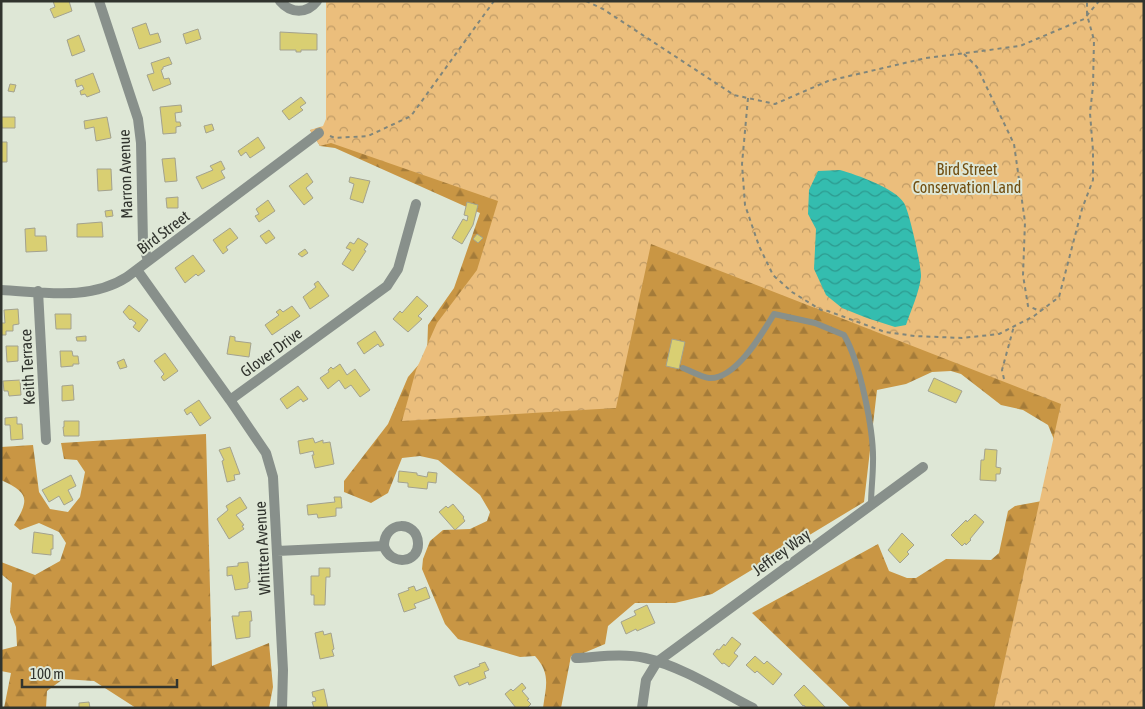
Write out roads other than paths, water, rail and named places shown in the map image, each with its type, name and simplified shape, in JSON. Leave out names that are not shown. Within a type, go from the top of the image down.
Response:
[{"type":"street","name":"Marron Avenue","points":[[99,1],[138,119],[141,143],[143,243],[148,262]]},
{"type":"street","points":[[280,1],[290,10],[296,11],[310,8],[317,1]]},
{"type":"street","name":"Bird Street","points":[[1,290],[91,292],[106,288],[137,270],[320,133]]},
{"type":"street","name":"Glover Drive","points":[[230,400],[387,286],[398,269],[416,204]]},
{"type":"street","points":[[137,270],[230,400]]},
{"type":"street","name":"Keith Terrace","points":[[38,291],[46,440]]},
{"type":"street","name":"Whitten Avenue","points":[[230,400],[258,439],[270,465],[274,488],[283,677],[282,708]]},
{"type":"street","name":"Jeffrey Way","points":[[657,662],[923,467]]},
{"type":"street","points":[[277,551],[384,546]]},
{"type":"street","points":[[576,658],[624,656],[645,658],[678,669],[753,708]]},
{"type":"street","points":[[642,708],[646,680],[657,662]]},
{"type":"lane","points":[[684,368],[710,378],[726,375],[751,350],[774,314],[816,323],[844,335],[854,359],[872,439],[871,505]]},
{"type":"water","points":[[840,170],[884,187],[893,192],[904,203],[915,240],[921,277],[917,295],[906,325],[895,327],[842,308],[826,295],[814,269],[816,229],[808,214],[809,190],[818,171]]},
{"type":"park label","name":"Bird Street Conservation Land","points":[[967,178]]}]
